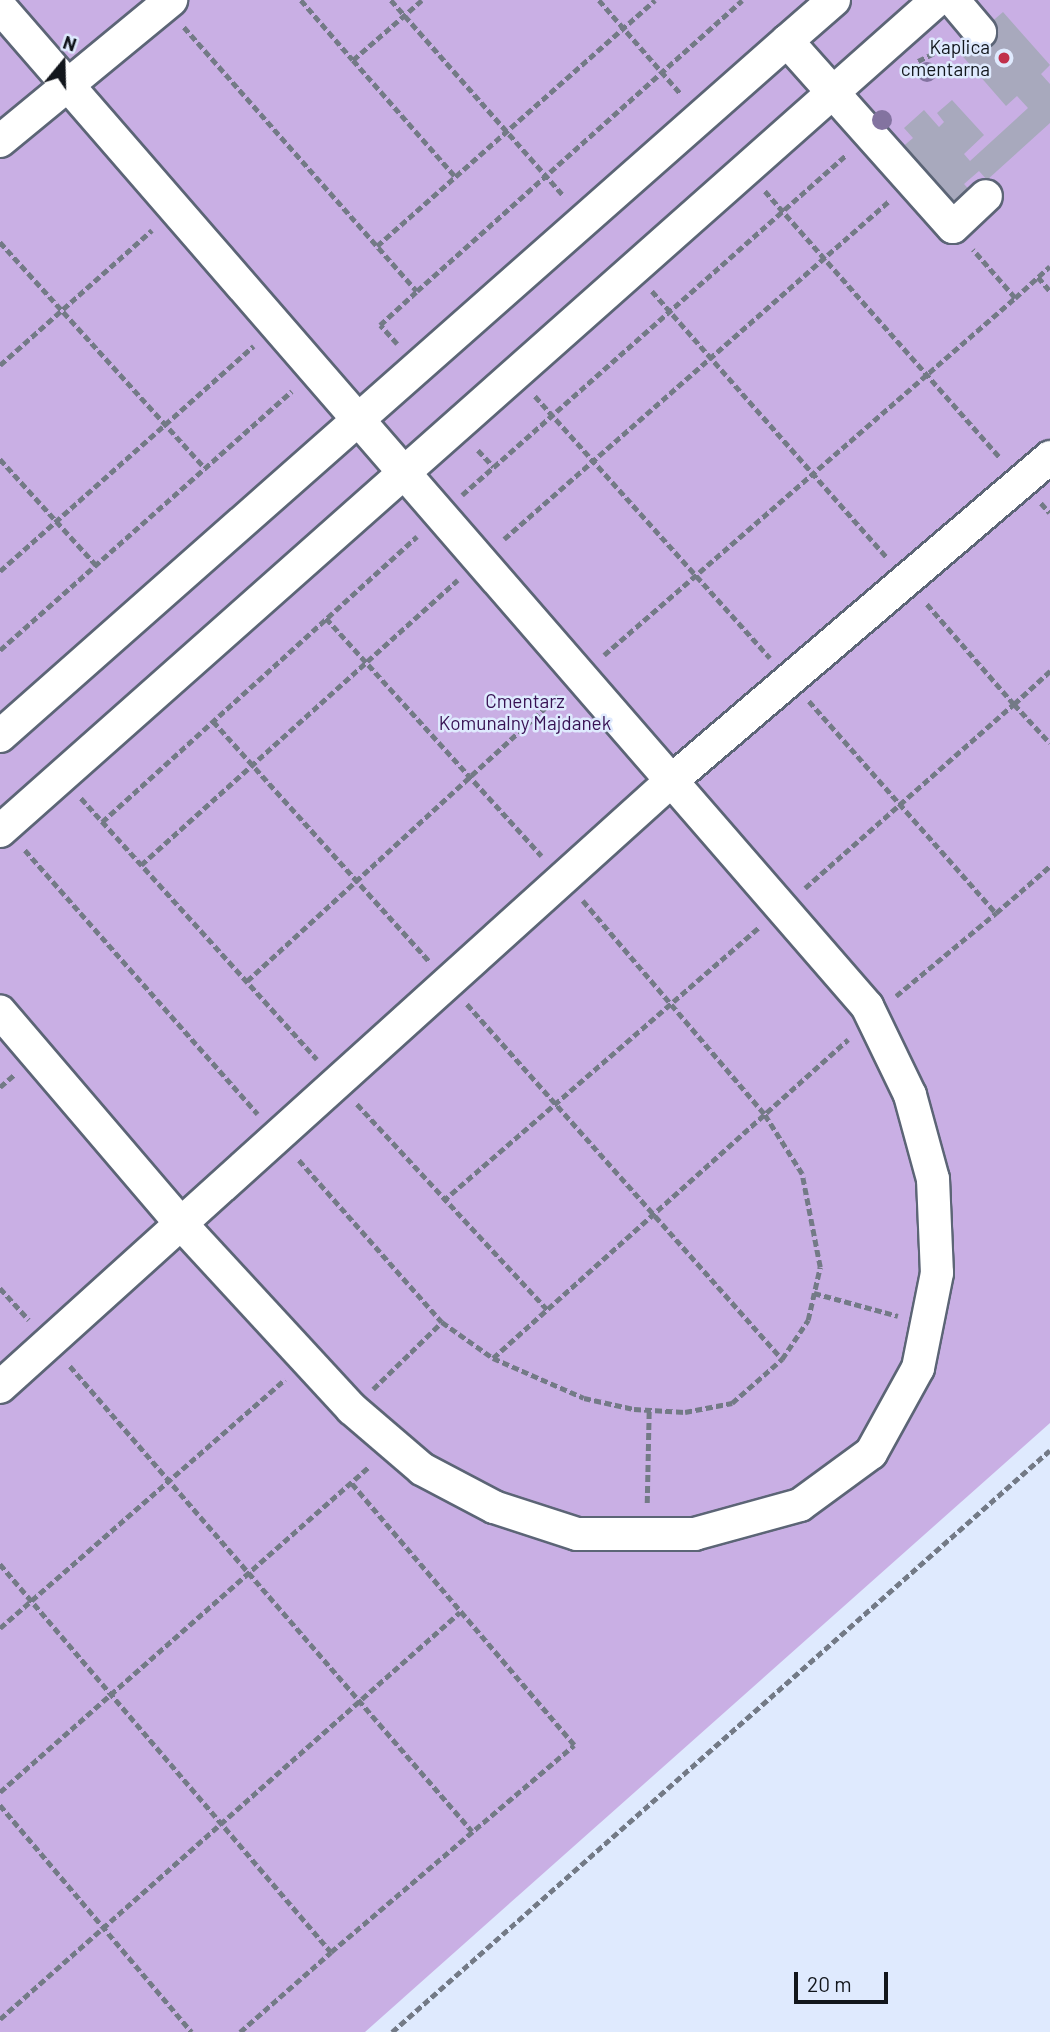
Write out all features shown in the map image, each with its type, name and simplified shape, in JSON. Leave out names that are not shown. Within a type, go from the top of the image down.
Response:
[{"type":"street","points":[[0,736],[358,417],[834,0]]},
{"type":"street","points":[[2,829],[407,473],[937,0]]},
{"type":"street","points":[[953,0],[977,28]]},
{"type":"street","points":[[0,141],[168,3]]},
{"type":"street","points":[[0,8],[482,559],[782,908],[872,1017],[910,1095],[933,1179],[937,1273],[918,1368],[871,1453],[800,1505],[695,1534],[578,1534],[494,1507],[390,1446],[352,1409],[183,1226],[0,1012]]},
{"type":"street","points":[[787,41],[953,227],[986,196]]},
{"type":"street","points":[[0,1387],[183,1226],[671,781],[1050,457]]},
{"type":"path","points":[[301,0],[455,176]]},
{"type":"path","points":[[391,0],[584,219]]},
{"type":"path","points":[[353,60],[422,0]]},
{"type":"path","points":[[599,0],[700,117]]},
{"type":"path","points":[[377,246],[655,0]]},
{"type":"path","points":[[417,365],[380,325],[743,0]]},
{"type":"path","points":[[168,3],[417,291]]},
{"type":"path","points":[[910,65],[947,48],[977,28]]},
{"type":"path","points":[[102,822],[442,513],[871,134]]},
{"type":"path","points":[[745,169],[925,376],[1050,513]]},
{"type":"path","points":[[141,865],[364,662],[912,181]]},
{"type":"path","points":[[0,365],[176,208]]},
{"type":"path","points":[[953,227],[1015,298]]},
{"type":"path","points":[[0,242],[205,468]]},
{"type":"path","points":[[247,981],[581,675],[814,475],[1050,266]]},
{"type":"path","points":[[633,270],[1050,743]]},
{"type":"path","points":[[1038,277],[1050,291]]},
{"type":"path","points":[[0,571],[277,325]]},
{"type":"path","points":[[0,650],[316,369]]},
{"type":"path","points":[[516,375],[996,913]]},
{"type":"path","points":[[0,459],[96,565]]},
{"type":"path","points":[[2,829],[442,1322],[493,1358],[584,1398],[649,1410],[732,1403],[782,1359],[808,1320],[820,1267],[816,1223],[802,1174],[764,1114],[564,878],[326,618]]},
{"type":"path","points":[[443,1201],[782,908],[1050,671]]},
{"type":"path","points":[[213,721],[557,1102],[782,1359]]},
{"type":"path","points":[[62,777],[443,1201],[547,1309]]},
{"type":"path","points":[[493,1358],[872,1017],[1050,866]]},
{"type":"path","points":[[0,1288],[472,1831]]},
{"type":"path","points":[[814,1293],[927,1324]]},
{"type":"path","points":[[352,1409],[442,1322]]},
{"type":"path","points":[[0,1628],[171,1482],[306,1360]]},
{"type":"path","points":[[646,1534],[649,1410]]},
{"type":"path","points":[[0,1792],[248,1572],[352,1484],[390,1446]]},
{"type":"path","points":[[392,2032],[1050,1450]]},
{"type":"path","points":[[240,2032],[574,1745],[352,1484]]},
{"type":"path","points":[[0,1564],[331,1952]]},
{"type":"path","points":[[0,2019],[460,1612]]},
{"type":"path","points":[[0,1805],[192,2032]]},
{"type":"green space","name":"Cmentarz Komunalny Majdanek","points":[[0,0],[1050,0],[1050,1423],[365,2032],[0,2032]]},
{"type":"building","points":[[1003,12],[1050,65],[1041,74],[1050,84],[1050,123],[987,180],[979,171],[964,184],[973,194],[955,210],[900,149],[913,138],[904,128],[924,110],[939,127],[944,122],[937,113],[952,100],[984,135],[964,154],[970,161],[1028,108],[1017,96],[1006,106],[958,51]]},
{"type":"place","name":"Kaplica cmentarna","points":[[1004,58]]}]
